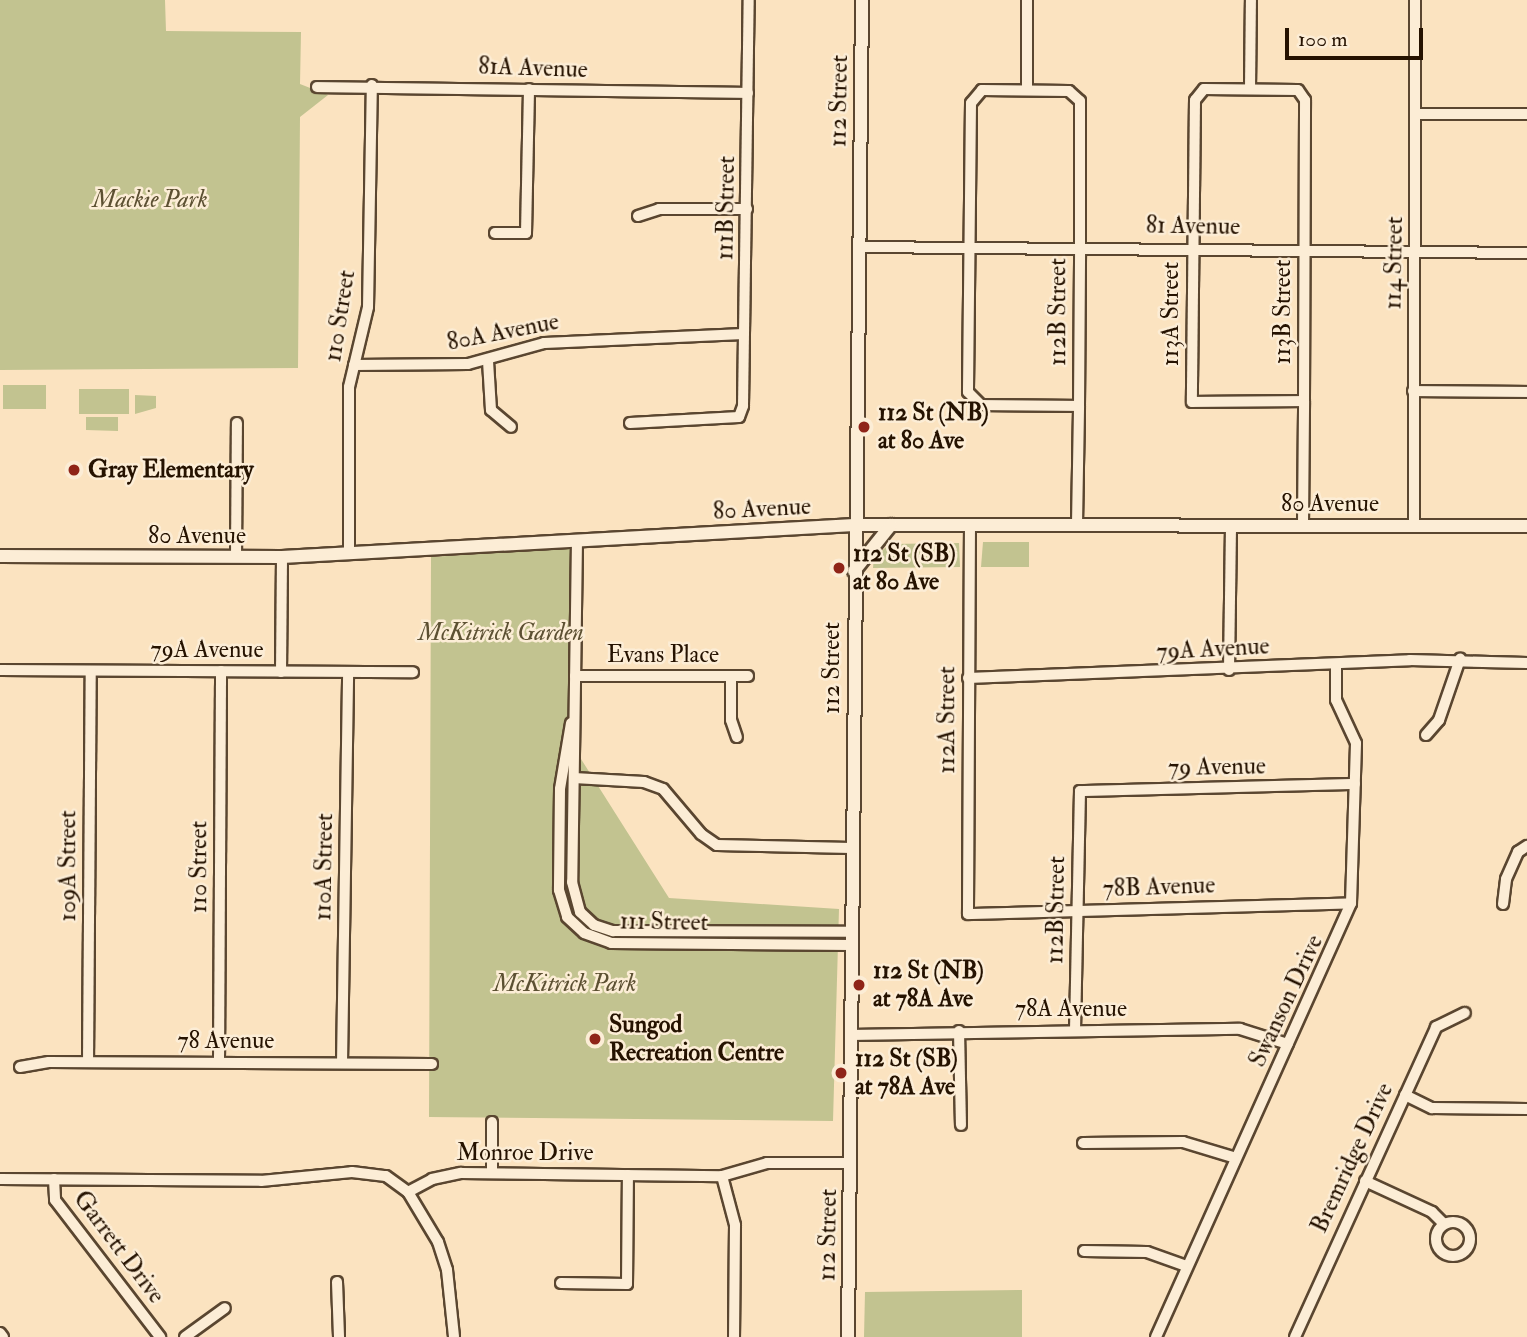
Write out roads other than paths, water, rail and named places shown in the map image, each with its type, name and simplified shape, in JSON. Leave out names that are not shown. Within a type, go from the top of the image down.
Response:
[{"type":"street","name":"111B Street","points":[[629,423],[739,417],[743,406],[750,0]]},
{"type":"street","name":"112 Street","points":[[848,1337],[854,525],[862,0]]},
{"type":"street","points":[[1027,0],[1027,90],[982,90],[971,103],[968,392],[981,405],[1079,406]]},
{"type":"street","points":[[1250,89],[1251,0]]},
{"type":"street","name":"114 Street","points":[[1414,526],[1415,0]]},
{"type":"street","name":"81A Avenue","points":[[317,87],[372,85],[748,93]]},
{"type":"street","name":"110 Street","points":[[349,552],[349,387],[368,307],[372,85]]},
{"type":"street","points":[[495,233],[526,233],[529,89]]},
{"type":"street","name":"113A Street","points":[[1250,89],[1204,89],[1195,100],[1192,402],[1304,401]]},
{"type":"street","name":"113B Street","points":[[1250,89],[1298,90],[1305,100],[1303,526]]},
{"type":"street","name":"112B Street","points":[[1027,90],[1069,91],[1080,101],[1077,524]]},
{"type":"street","points":[[1416,114],[1527,114]]},
{"type":"street","points":[[638,216],[659,209],[747,209]]},
{"type":"street","name":"81 Avenue","points":[[858,247],[1193,247],[1527,253]]},
{"type":"street","name":"80A Avenue","points":[[354,365],[439,367],[488,360],[544,343],[744,334]]},
{"type":"street","points":[[488,360],[491,410],[511,427]]},
{"type":"street","points":[[1413,391],[1527,392]]},
{"type":"street","points":[[236,557],[237,423]]},
{"type":"street","points":[[1229,670],[1231,524]]},
{"type":"street","name":"80 Avenue","points":[[0,556],[282,557],[854,525],[1527,526]]},
{"type":"street","points":[[854,571],[891,525]]},
{"type":"street","name":"112A Street","points":[[968,914],[970,525]]},
{"type":"street","name":"111 Street","points":[[577,540],[573,892],[578,908],[594,925],[613,931],[851,939]]},
{"type":"street","points":[[281,672],[282,557]]},
{"type":"street","points":[[1426,735],[1439,720],[1460,659]]},
{"type":"street","name":"79A Avenue","points":[[968,678],[1460,659],[1527,663]]},
{"type":"street","name":"Swanson Drive","points":[[1156,1337],[1351,903],[1356,743],[1336,700],[1336,664]]},
{"type":"street","name":"79A Avenue","points":[[0,670],[413,672]]},
{"type":"street","name":"109A Street","points":[[88,1062],[91,671]]},
{"type":"street","name":"110 Street","points":[[219,1062],[221,671]]},
{"type":"street","name":"110A Street","points":[[342,1063],[348,672]]},
{"type":"street","name":"Evans Place","points":[[575,676],[731,677],[731,720],[737,737]]},
{"type":"street","points":[[731,677],[748,676]]},
{"type":"street","name":"111 Street","points":[[574,712],[560,789],[559,890],[567,917],[584,933],[611,943],[851,939]]},
{"type":"street","points":[[574,778],[644,782],[663,789],[701,834],[717,845],[851,848]]},
{"type":"street","name":"79 Avenue","points":[[1080,791],[1355,784]]},
{"type":"street","name":"112B Street","points":[[1075,1030],[1080,791]]},
{"type":"street","points":[[1503,904],[1506,879],[1518,852],[1527,846]]},
{"type":"street","name":"78B Avenue","points":[[968,914],[1351,903]]},
{"type":"street","name":"Bremridge Drive","points":[[1295,1337],[1436,1027],[1465,1013]]},
{"type":"street","name":"78A Avenue","points":[[850,1035],[959,1031],[1240,1030],[1288,1044]]},
{"type":"street","points":[[959,1031],[961,1125]]},
{"type":"street","name":"78 Avenue","points":[[20,1067],[88,1062],[432,1064]]},
{"type":"street","points":[[1405,1096],[1432,1108],[1527,1108]]},
{"type":"street","points":[[492,1122],[492,1172]]},
{"type":"street","points":[[1083,1143],[1183,1142],[1236,1158]]},
{"type":"street","name":"Monroe Drive","points":[[408,1192],[444,1175],[492,1172],[722,1176],[767,1163],[850,1163]]},
{"type":"street","points":[[0,1179],[261,1181],[362,1172],[386,1176],[408,1192],[438,1242],[447,1270],[454,1337]]},
{"type":"street","points":[[561,1283],[627,1284],[628,1174]]},
{"type":"street","points":[[722,1176],[735,1225],[734,1337]]},
{"type":"street","name":"Garrett Drive","points":[[54,1179],[55,1200],[160,1337]]},
{"type":"street","points":[[1365,1181],[1432,1212],[1444,1224]]},
{"type":"street","points":[[1084,1251],[1147,1252],[1186,1266]]},
{"type":"street","points":[[337,1282],[339,1337]]},
{"type":"street","points":[[185,1337],[225,1308]]},
{"type":"street","points":[[0,1333],[3,1337]]},
{"type":"place","name":"112 St (NB) at 80 Ave","points":[[864,427]]},
{"type":"place","name":"Gray Elementary","points":[[74,470]]},
{"type":"place","name":"112 St (SB) at 80 Ave","points":[[839,568]]},
{"type":"place","name":"112 St (NB) at 78A Ave","points":[[859,985]]},
{"type":"place","name":"Sungod Recreation Centre","points":[[595,1039]]},
{"type":"place","name":"112 St (SB) at 78A Ave","points":[[841,1073]]},
{"type":"park label","name":"Mackie Park","points":[[150,200]]},
{"type":"park label","name":"McKitrick Garden","points":[[501,633]]},
{"type":"park label","name":"McKitrick Park","points":[[565,984]]}]
